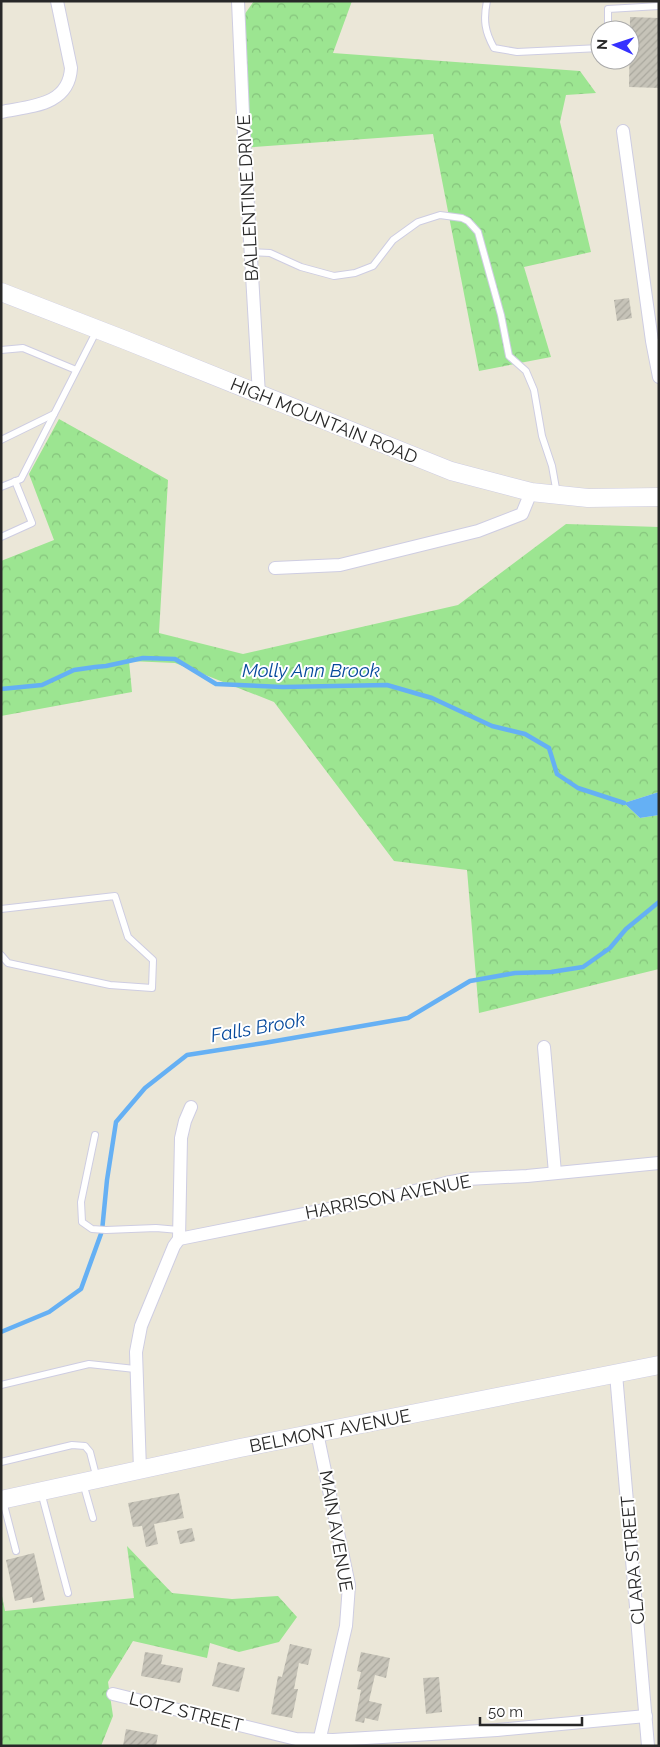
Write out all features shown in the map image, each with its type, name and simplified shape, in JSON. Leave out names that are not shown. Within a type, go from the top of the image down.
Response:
[{"type":"street","points":[[1,112],[49,102],[59,96],[66,88],[71,68],[57,1]]},
{"type":"street","name":"BALLENTINE DRIVE","points":[[238,1],[259,395]]},
{"type":"street","points":[[623,131],[652,341],[659,377]]},
{"type":"street","name":"HIGH MOUNTAIN ROAD","points":[[1,292],[451,471],[531,492],[588,498],[659,497]]},
{"type":"street","points":[[275,568],[340,565],[478,531],[522,514],[531,492]]},
{"type":"street","points":[[544,1047],[555,1173]]},
{"type":"street","points":[[140,1470],[135,1369],[136,1352],[141,1326],[179,1234],[181,1138],[185,1121],[192,1107]]},
{"type":"street","name":"HARRISON AVENUE","points":[[179,1234],[399,1195],[467,1179],[659,1163]]},
{"type":"street","name":"BELMONT AVENUE","points":[[2,1500],[318,1433],[659,1365]]},
{"type":"street","name":"CLARA STREET","points":[[616,1374],[648,1746]]},
{"type":"street","name":"MAIN AVENUE","points":[[318,1433],[349,1585],[346,1626],[319,1743]]},
{"type":"street","name":"LOTZ STREET","points":[[113,1694],[319,1743],[497,1730],[646,1716]]},
{"type":"lane","points":[[487,1],[486,34],[494,48],[517,52],[590,48]]},
{"type":"lane","points":[[608,20],[608,9],[659,6]]},
{"type":"lane","points":[[251,252],[270,253],[301,267],[334,276],[355,273],[373,266],[393,240],[418,222],[440,215],[462,218],[468,221],[478,232],[501,315],[509,356],[526,371],[534,390],[542,436],[552,466],[557,495]]},
{"type":"lane","points":[[1,487],[21,479],[97,329]]},
{"type":"lane","points":[[1,350],[23,348],[76,370]]},
{"type":"lane","points":[[1,440],[54,414]]},
{"type":"lane","points":[[1,537],[32,523],[15,481]]},
{"type":"lane","points":[[1,909],[115,896],[128,937],[153,960],[152,988],[110,985],[8,963],[1,955]]},
{"type":"lane","points":[[95,1135],[81,1202],[82,1222],[92,1229],[156,1228],[179,1234]]},
{"type":"lane","points":[[1,1385],[89,1364],[135,1369]]},
{"type":"lane","points":[[1,1462],[72,1445],[85,1446],[90,1452],[93,1518]]},
{"type":"lane","points":[[41,1491],[68,1593]]},
{"type":"lane","points":[[2,1500],[16,1551]]},
{"type":"green space","points":[[254,1],[352,1],[333,53],[580,71],[596,93],[566,95],[560,122],[591,252],[524,267],[551,357],[479,371],[433,134],[242,148],[237,25]]},
{"type":"green space","points":[[59,419],[168,480],[159,633],[243,654],[458,605],[566,524],[659,527],[659,792],[624,803],[640,818],[659,815],[659,969],[479,1013],[467,870],[394,861],[274,702],[175,663],[129,661],[132,692],[1,716],[1,561],[54,540],[29,474]]},
{"type":"green space","points":[[127,1546],[172,1593],[232,1599],[278,1596],[297,1617],[279,1642],[239,1652],[210,1643],[207,1658],[133,1641],[108,1682],[113,1716],[101,1746],[1,1746],[1,1591],[5,1611],[134,1598]]},
{"type":"water","points":[[659,792],[659,815],[640,818],[624,803]]},
{"type":"building","points":[[630,17],[659,18],[659,88],[629,87],[629,70],[640,70],[640,20],[630,20]]},
{"type":"building","points":[[629,298],[632,318],[617,321],[614,300]]},
{"type":"building","points":[[179,1493],[184,1518],[154,1524],[158,1544],[146,1547],[142,1526],[133,1527],[128,1503]]},
{"type":"building","points":[[192,1528],[195,1541],[180,1544],[177,1531]]},
{"type":"building","points":[[34,1553],[45,1600],[33,1603],[32,1597],[15,1601],[6,1560]]},
{"type":"building","points":[[290,1644],[312,1649],[308,1665],[299,1663],[294,1689],[298,1689],[292,1718],[271,1714],[278,1676],[282,1677]]},
{"type":"building","points":[[145,1652],[163,1655],[161,1664],[183,1668],[180,1683],[141,1676]]},
{"type":"building","points":[[361,1652],[390,1658],[386,1678],[375,1675],[369,1701],[382,1704],[378,1721],[365,1718],[364,1723],[355,1721],[361,1690],[357,1689],[361,1672],[357,1671]]},
{"type":"building","points":[[218,1662],[245,1668],[239,1692],[212,1686]]},
{"type":"building","points":[[439,1677],[442,1712],[426,1714],[423,1678]]},
{"type":"building","points":[[126,1729],[158,1735],[156,1746],[123,1746]]},
{"type":"waterway","name":"Molly Ann Brook","points":[[1,689],[42,685],[74,670],[106,666],[143,658],[175,659],[216,684],[283,687],[387,685],[432,698],[492,726],[525,734],[549,748],[557,774],[578,788],[624,803]]},
{"type":"waterway","name":"Falls Brook","points":[[1,1332],[49,1312],[81,1289],[102,1231],[107,1180],[116,1122],[145,1088],[187,1055],[408,1018],[470,981],[515,973],[551,972],[583,967],[610,948],[626,929],[659,902]]}]
